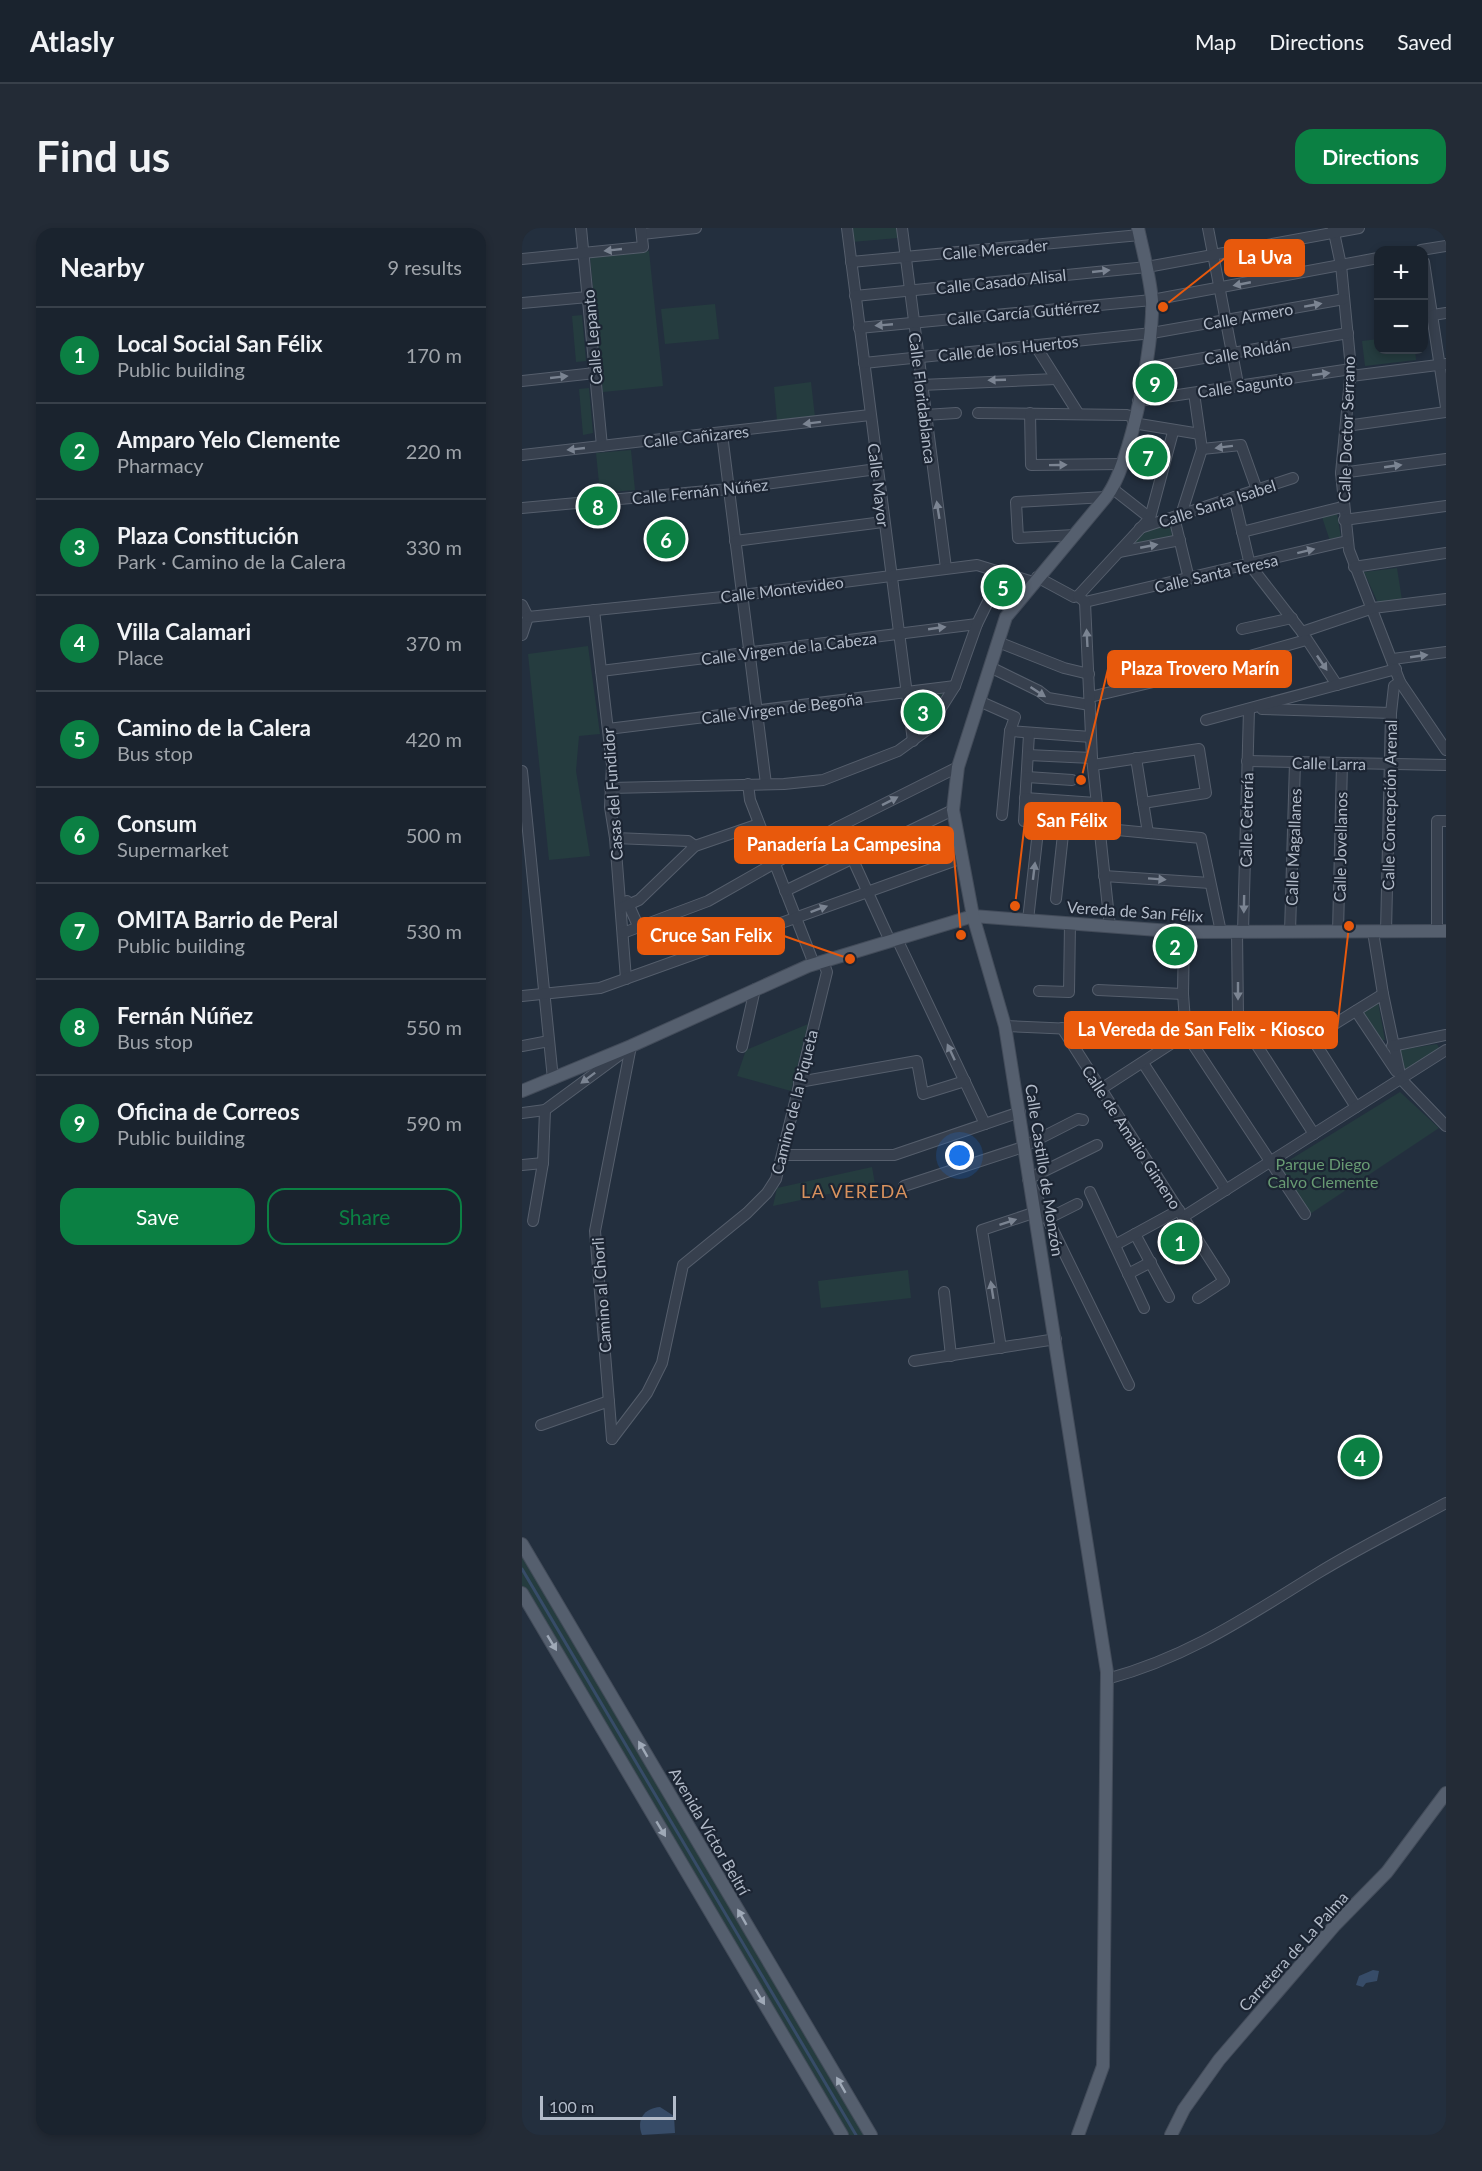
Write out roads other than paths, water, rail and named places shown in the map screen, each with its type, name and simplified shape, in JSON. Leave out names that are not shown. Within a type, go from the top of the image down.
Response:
[{"type":"main road","name":"Calle Castillo de Monzón","points":[[1078,2135],[1103,2066],[1107,1679],[1056,1339],[1028,1179],[1020,1112],[1005,1026],[973,916],[953,810],[958,767],[1007,616],[1109,493],[1122,464],[1134,421],[1152,333],[1152,300],[1140,230]]},
{"type":"main road","name":"Vereda de San Félix","points":[[522,1091],[631,1046],[755,989],[819,963],[973,916],[1185,932],[1441,931]]},
{"type":"main road","name":"Avenida Víctor Beltrí","points":[[522,1544],[871,2135]]},
{"type":"main road","points":[[522,1593],[842,2135]]},
{"type":"main road","name":"Carretera de La Palma","points":[[1172,2135],[1184,2109],[1219,2060],[1335,1925],[1387,1872],[1446,1793]]},
{"type":"street","name":"Calle Lepanto","points":[[581,228],[602,446]]},
{"type":"street","points":[[522,259],[643,247],[642,231],[696,228]]},
{"type":"street","name":"Calle Mayor","points":[[847,228],[883,522],[913,741]]},
{"type":"street","name":"Calle Floridablanca","points":[[902,228],[946,568]]},
{"type":"street","points":[[1208,228],[1237,379]]},
{"type":"street","name":"Calle Casado Alisal","points":[[855,296],[1147,267],[1334,230],[1359,228]]},
{"type":"street","name":"Calle Mercader","points":[[851,262],[1140,230]]},
{"type":"street","name":"Calle Doctor Serrano","points":[[1334,230],[1341,265],[1351,373],[1341,474],[1342,507],[1347,541],[1354,567],[1373,608],[1400,682],[1446,750]]},
{"type":"street","points":[[1428,249],[1446,246]]},
{"type":"street","name":"Calle García Gutiérrez","points":[[859,328],[1152,300],[1374,259]]},
{"type":"street","points":[[1428,286],[1443,365],[1446,407]]},
{"type":"street","points":[[522,303],[588,297]]},
{"type":"street","name":"Calle Armero","points":[[1152,333],[1344,299]]},
{"type":"street","points":[[1433,315],[1446,313]]},
{"type":"street","name":"Calle de los Huertos","points":[[864,363],[1152,333]]},
{"type":"street","name":"Calle Roldán","points":[[1146,368],[1348,333]]},
{"type":"street","points":[[1035,345],[1078,413]]},
{"type":"street","name":"Calle Sagunto","points":[[1138,401],[1351,373],[1443,365]]},
{"type":"street","points":[[522,381],[595,373]]},
{"type":"street","points":[[921,385],[1056,379]]},
{"type":"street","points":[[1189,579],[1180,540],[1178,516],[1202,450],[1194,393]]},
{"type":"street","points":[[978,412],[1127,415],[1134,421],[1173,432],[1200,434]]},
{"type":"street","points":[[1346,426],[1446,412]]},
{"type":"street","points":[[925,415],[956,413]]},
{"type":"street","points":[[1030,413],[1031,465],[1122,464]]},
{"type":"street","name":"Calle Cañizares","points":[[522,455],[722,434],[870,415]]},
{"type":"street","points":[[1110,927],[1092,762],[1089,674],[1081,599],[1150,518],[1173,432]]},
{"type":"street","points":[[722,434],[766,784]]},
{"type":"street","points":[[1202,450],[1241,445],[1257,490]]},
{"type":"street","points":[[1341,474],[1446,459]]},
{"type":"street","name":"Calle Fernán Núñez","points":[[522,508],[729,489],[877,468]]},
{"type":"street","name":"Calle Santa Isabel","points":[[1140,528],[1293,478]]},
{"type":"street","points":[[1075,535],[1018,538],[1016,502],[1109,493],[1150,518]]},
{"type":"street","points":[[1234,498],[1250,565],[1292,618],[1337,685]]},
{"type":"street","points":[[1344,520],[1446,506]]},
{"type":"street","points":[[1242,532],[1342,507]]},
{"type":"street","points":[[735,541],[883,522]]},
{"type":"street","points":[[1119,552],[1180,540]]},
{"type":"street","name":"Calle Santa Teresa","points":[[1081,599],[1189,579],[1347,541]]},
{"type":"street","points":[[1354,567],[1446,553]]},
{"type":"street","name":"Calle Montevideo","points":[[528,617],[742,595],[981,565],[1002,573],[1035,580]]},
{"type":"street","points":[[610,788],[766,784],[823,780],[898,751],[927,730],[955,686],[976,624],[1002,573]]},
{"type":"street","points":[[1035,580],[1081,599]]},
{"type":"street","points":[[990,667],[1040,691],[1048,698],[1090,701],[1183,675],[1304,636],[1373,608],[1446,599]]},
{"type":"street","points":[[522,605],[528,617],[522,635]]},
{"type":"street","name":"Casas del Fundidor","points":[[594,610],[612,765],[610,788],[618,881],[625,907],[623,933],[626,979]]},
{"type":"street","points":[[1242,629],[1292,618]]},
{"type":"street","name":"Calle Virgen de la Cabeza","points":[[601,671],[976,624]]},
{"type":"street","points":[[998,642],[1064,668],[1089,674]]},
{"type":"street","points":[[1206,720],[1337,685],[1394,664],[1446,652]]},
{"type":"street","name":"Calle Concepción Arenal","points":[[1400,682],[1394,686],[1391,713],[1380,932],[1383,994],[1392,1046],[1401,1079]]},
{"type":"street","name":"Calle Virgen de Begoña","points":[[608,729],[955,686]]},
{"type":"street","points":[[979,701],[1015,717],[1010,731],[1002,815]]},
{"type":"street","points":[[1249,709],[1391,713]]},
{"type":"street","name":"Calle Cetrería","points":[[1249,709],[1238,1016],[1314,1134]]},
{"type":"street","points":[[1010,731],[1091,737]]},
{"type":"street","points":[[1029,734],[1024,821],[1201,838],[1221,932]]},
{"type":"street","points":[[1028,755],[1092,762],[1199,749],[1206,793],[1143,803]]},
{"type":"street","points":[[1136,758],[1148,833]]},
{"type":"street","name":"Calle Larra","points":[[1247,761],[1446,765]]},
{"type":"street","name":"Calle Magallanes","points":[[1290,932],[1295,762]]},
{"type":"street","name":"Calle Jovellanos","points":[[1338,932],[1342,763]]},
{"type":"street","points":[[623,933],[708,901],[838,827],[958,767]]},
{"type":"street","points":[[522,771],[527,867],[545,994],[553,1079]]},
{"type":"street","points":[[1026,777],[1072,780]]},
{"type":"street","points":[[748,784],[750,800],[785,891],[819,963]]},
{"type":"street","points":[[1025,798],[1096,803]]},
{"type":"street","points":[[785,891],[953,810]]},
{"type":"street","points":[[1441,821],[1441,931]]},
{"type":"street","points":[[1028,920],[1040,822]]},
{"type":"street","points":[[639,928],[625,907],[654,887],[695,846],[759,824]]},
{"type":"street","points":[[1056,899],[1064,825]]},
{"type":"street","points":[[838,827],[985,1124]]},
{"type":"street","points":[[615,838],[688,841],[695,846]]},
{"type":"street","points":[[522,996],[600,988],[962,858]]},
{"type":"street","points":[[1104,876],[1210,883]]},
{"type":"street","points":[[1039,991],[1069,992],[1070,923]]},
{"type":"street","points":[[1185,932],[1183,994],[1186,1034],[1305,1214]]},
{"type":"street","name":"Camino de la Piqueta","points":[[612,1439],[647,1393],[662,1363],[683,1265],[747,1213],[767,1193],[776,1179],[826,972],[819,963]]},
{"type":"street","points":[[742,1047],[755,989]]},
{"type":"street","points":[[1098,990],[1183,994]]},
{"type":"street","points":[[1356,1107],[1312,1038],[1383,994]]},
{"type":"street","points":[[1356,1011],[1401,1079],[1446,1126]]},
{"type":"street","points":[[1005,1026],[1186,1034]]},
{"type":"street","name":"Calle de Amalio Gimeno","points":[[1062,1029],[1224,1281],[1198,1298]]},
{"type":"street","points":[[1101,1089],[1186,1034]]},
{"type":"street","points":[[1392,1046],[1446,1035]]},
{"type":"street","points":[[522,1046],[549,1041]]},
{"type":"street","name":"Vereda de San Félix","points":[[545,1110],[631,1046]]},
{"type":"street","name":"Camino al Chorli","points":[[612,1439],[595,1231],[631,1046]]},
{"type":"street","points":[[1115,1245],[1226,1190],[1446,1050]]},
{"type":"street","points":[[799,1082],[917,1061],[923,1094],[965,1081]]},
{"type":"street","points":[[1143,1063],[1226,1190]]},
{"type":"street","points":[[522,1113],[545,1110],[543,1163],[533,1221]]},
{"type":"street","points":[[783,1155],[894,1155],[1020,1112]]},
{"type":"street","points":[[904,1186],[1023,1147],[1078,1119],[1083,1120]]},
{"type":"street","points":[[1097,1145],[1028,1179],[1129,1385]]},
{"type":"street","points":[[522,1165],[543,1163]]},
{"type":"street","points":[[1090,1191],[1144,1308]]},
{"type":"street","points":[[1047,1218],[1077,1204]]},
{"type":"street","points":[[1001,1348],[982,1230],[1034,1213]]},
{"type":"street","points":[[1135,1234],[1169,1297]]},
{"type":"street","points":[[1128,1274],[1151,1262]]},
{"type":"street","points":[[944,1292],[951,1356]]},
{"type":"street","points":[[914,1361],[1056,1339]]},
{"type":"street","points":[[541,1425],[609,1401]]},
{"type":"street","points":[[1107,1679],[1174,1656],[1224,1632],[1318,1573],[1446,1503]]},
{"type":"water","points":[[1373,1970],[1379,1971],[1377,1981],[1366,1983],[1363,1987],[1356,1985],[1359,1976]]},
{"type":"water","points":[[660,2107],[674,2116],[675,2133],[642,2135],[640,2124],[643,2116],[646,2112]]},
{"type":"waterway","points":[[522,1569],[856,2135]]},
{"type":"place","name":"La Uva","points":[[1163,307]]},
{"type":"place","name":"Oficina de Correos","points":[[1155,383]]},
{"type":"place","name":"OMITA Barrio de Peral","points":[[1148,457]]},
{"type":"place","name":"Fernán Núñez","points":[[598,506]]},
{"type":"place","name":"Consum","points":[[666,539]]},
{"type":"place","name":"Camino de la Calera","points":[[1003,587]]},
{"type":"place","name":"Plaza Constitución","points":[[923,712]]},
{"type":"place","name":"Plaza Trovero Marín","points":[[1081,780]]},
{"type":"place","name":"San Félix","points":[[1015,906]]},
{"type":"place","name":"La Vereda de San Felix - Kiosco","points":[[1349,926]]},
{"type":"place","name":"Panadería La Campesina","points":[[961,935]]},
{"type":"place","name":"Amparo Yelo Clemente","points":[[1175,946]]},
{"type":"place","name":"Cruce San Felix","points":[[850,959]]},
{"type":"place","name":"Local Social San Félix","points":[[1180,1242]]},
{"type":"place","name":"Villa Calamari","points":[[1360,1457]]},
{"type":"district","name":"LA VEREDA","points":[[855,1191]]},
{"type":"park label","name":"Parque Diego Calvo Clemente","points":[[1323,1172]]}]
